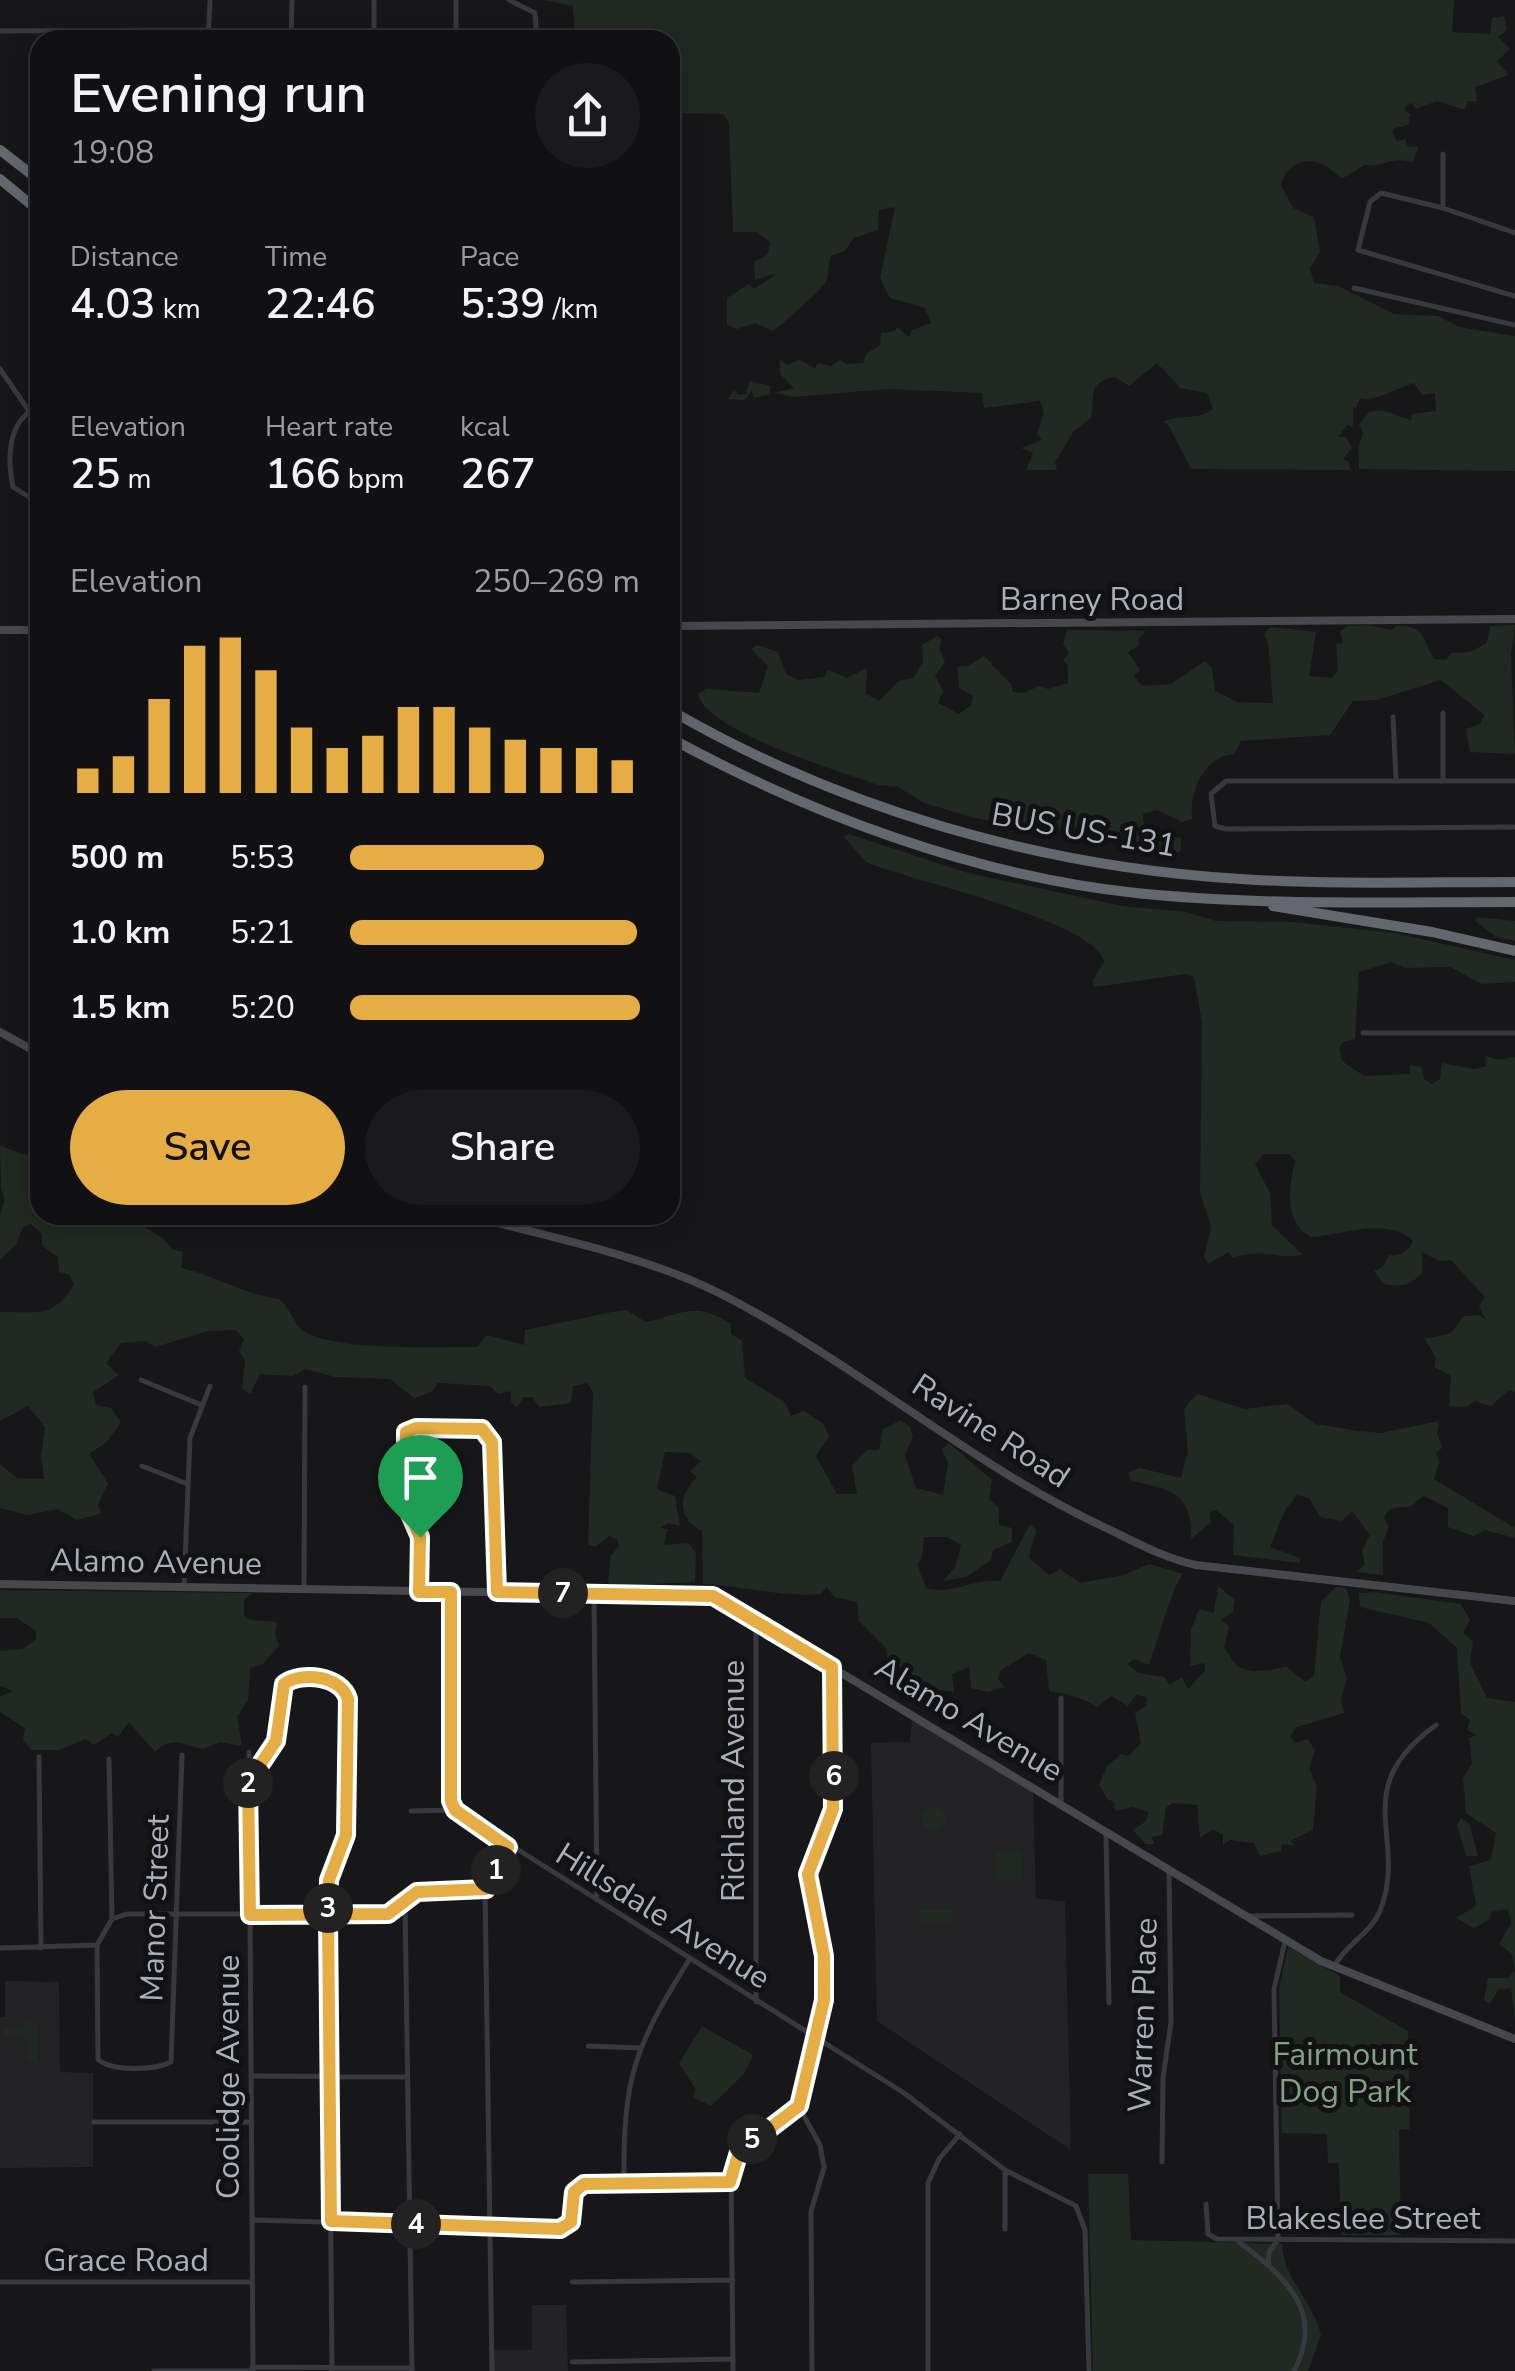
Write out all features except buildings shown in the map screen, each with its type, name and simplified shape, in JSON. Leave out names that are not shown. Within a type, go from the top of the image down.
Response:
[{"type":"highway","points":[[0,150],[30,173]]},
{"type":"highway","points":[[0,179],[30,204]]},
{"type":"highway","name":"BUS US-131","points":[[680,715],[763,759],[884,808],[946,828],[1075,858],[1245,880],[1515,882]]},
{"type":"highway","name":"BUS US-131","points":[[680,743],[815,807],[941,850],[1132,892],[1237,901],[1515,902]]},
{"type":"highway","points":[[1237,901],[1393,924],[1515,951]]},
{"type":"street","points":[[130,30],[208,30],[210,0]]},
{"type":"street","points":[[291,30],[292,0]]},
{"type":"street","points":[[374,0],[374,30]]},
{"type":"street","points":[[456,0],[456,30]]},
{"type":"street","points":[[508,0],[535,13],[536,30]]},
{"type":"street","points":[[0,31],[30,31]]},
{"type":"street","points":[[1443,154],[1443,208]]},
{"type":"street","points":[[1515,234],[1392,193],[1378,194],[1370,202],[1358,250],[1515,296]]},
{"type":"street","points":[[1354,288],[1515,326]]},
{"type":"street","points":[[0,368],[29,410],[14,431],[9,465],[14,487],[30,497]]},
{"type":"street","name":"Barney Road","points":[[680,626],[1515,619]]},
{"type":"street","points":[[0,630],[30,630]]},
{"type":"street","points":[[1442,780],[1443,713]]},
{"type":"street","points":[[1393,717],[1396,779]]},
{"type":"street","points":[[1515,781],[1226,781],[1211,794],[1215,826],[1515,827]]},
{"type":"street","points":[[0,1032],[30,1048]]},
{"type":"street","points":[[1363,1033],[1515,1033]]},
{"type":"street","name":"Ravine Road","points":[[502,1225],[665,1271],[723,1295],[869,1382],[1030,1491],[1169,1558],[1196,1565],[1515,1601]]},
{"type":"street","points":[[141,1380],[199,1404]]},
{"type":"street","points":[[184,1586],[185,1483],[199,1404],[210,1386]]},
{"type":"street","points":[[304,1591],[305,1387]]},
{"type":"street","points":[[419,1592],[421,1544],[405,1493],[406,1432],[416,1428],[478,1428],[487,1432],[492,1442],[497,1592]]},
{"type":"street","points":[[142,1466],[185,1483]]},
{"type":"street","name":"Alamo Avenue","points":[[0,1584],[713,1596],[1285,1940],[1334,1967],[1515,2039]]},
{"type":"street","points":[[411,1810],[455,1810],[450,1796],[451,1592]]},
{"type":"street","points":[[594,1593],[597,1900]]},
{"type":"street","name":"Richland Avenue","points":[[756,1620],[756,2002]]},
{"type":"street","points":[[733,2371],[730,2182],[739,2152],[799,2106],[824,2000],[825,1966],[808,1874],[833,1809],[832,1667]]},
{"type":"street","points":[[248,1783],[276,1741],[284,1684],[292,1679],[327,1680],[342,1686],[348,1699],[346,1835],[329,1880],[328,1916],[332,2370]]},
{"type":"street","points":[[1061,1698],[1062,1804]]},
{"type":"street","points":[[1334,1967],[1380,1910],[1385,1888],[1386,1790],[1403,1754],[1436,1726]]},
{"type":"street","name":"Coolidge Avenue","points":[[249,1752],[252,2370]]},
{"type":"street","name":"Manor Street","points":[[97,1945],[100,2061],[109,2066],[166,2066],[172,2062],[182,1755]]},
{"type":"street","points":[[38,1757],[40,1948]]},
{"type":"street","points":[[0,1948],[97,1945],[112,1919],[110,1760]]},
{"type":"street","name":"Hillsdale Avenue","points":[[455,1810],[814,2038],[960,2134],[1004,2170],[1070,2201],[1082,2215],[1089,2371]]},
{"type":"street","points":[[1106,1830],[1109,2004]]},
{"type":"street","points":[[492,2371],[486,1889],[508,1847]]},
{"type":"street","name":"Warren Place","points":[[1162,2162],[1163,2078],[1171,2022],[1168,1869]]},
{"type":"street","points":[[112,1919],[122,1914],[388,1914],[424,1891],[486,1889]]},
{"type":"street","points":[[154,2371],[412,2370],[404,1904]]},
{"type":"street","points":[[1247,1916],[1352,1915]]},
{"type":"street","points":[[1268,2265],[1269,2252],[1278,2240],[1274,1989],[1285,1940]]},
{"type":"street","points":[[624,2182],[623,2112],[629,2079],[641,2048],[689,1960]]},
{"type":"street","points":[[588,2046],[641,2048]]},
{"type":"street","points":[[252,2076],[408,2077]]},
{"type":"street","points":[[799,2106],[820,2145],[824,2168],[811,2211],[812,2371]]},
{"type":"street","points":[[94,2122],[252,2122]]},
{"type":"street","points":[[928,2371],[928,2184],[939,2159],[960,2134]]},
{"type":"street","points":[[1004,2170],[1006,2229]]},
{"type":"street","points":[[252,2220],[564,2228],[571,2222],[578,2186],[730,2182]]},
{"type":"street","name":"Blakeslee Street","points":[[1206,2204],[1210,2238],[1515,2241]]},
{"type":"street","points":[[1237,2240],[1268,2265],[1294,2294],[1305,2315],[1307,2339],[1294,2371]]},
{"type":"street","points":[[572,2282],[733,2280]]},
{"type":"street","name":"Grace Road","points":[[0,2282],[252,2282]]},
{"type":"street","points":[[572,2362],[733,2359]]},
{"type":"shaded area","points":[[912,1718],[1033,1791],[1036,1898],[1065,1902],[1071,2150],[877,2021],[871,1743],[910,1742]]},
{"type":"shaded area","points":[[5,1981],[59,1982],[60,2072],[93,2073],[93,2167],[0,2168],[0,2017],[5,2017]]},
{"type":"shaded area","points":[[532,2305],[566,2305],[568,2371],[492,2371],[492,2350],[532,2350]]},
{"type":"green space","points":[[544,0],[1454,0],[1452,32],[1490,34],[1492,18],[1504,16],[1507,30],[1498,37],[1510,49],[1497,61],[1509,75],[1475,87],[1477,101],[1468,101],[1465,110],[1437,101],[1416,109],[1412,103],[1406,105],[1405,111],[1411,114],[1408,125],[1395,128],[1393,133],[1397,141],[1406,139],[1407,146],[1418,147],[1413,163],[1399,160],[1365,165],[1343,178],[1322,164],[1302,162],[1286,173],[1281,185],[1293,208],[1314,217],[1320,252],[1310,268],[1314,283],[1338,286],[1394,314],[1438,316],[1459,327],[1515,336],[1515,471],[1359,469],[1358,449],[1363,433],[1359,425],[1369,412],[1381,410],[1411,420],[1412,414],[1436,411],[1435,393],[1422,395],[1414,383],[1379,397],[1360,398],[1353,407],[1353,427],[1347,425],[1338,437],[1346,437],[1352,448],[1343,459],[1349,462],[1350,470],[1191,469],[1169,426],[1163,422],[1213,409],[1207,393],[1180,388],[1157,363],[1129,386],[1115,377],[1100,382],[1094,392],[1091,418],[1074,431],[1055,462],[1057,470],[1026,470],[1033,453],[1021,448],[1042,440],[1037,434],[1044,413],[1040,401],[984,408],[982,393],[887,389],[794,397],[775,393],[754,398],[752,390],[745,400],[728,399],[734,390],[738,395],[746,394],[750,381],[771,386],[769,394],[794,388],[780,374],[780,359],[787,365],[800,360],[815,368],[818,363],[831,366],[840,360],[846,364],[863,363],[867,353],[880,346],[881,333],[895,331],[897,327],[909,337],[912,330],[931,323],[925,308],[890,298],[880,278],[895,207],[879,210],[878,230],[854,238],[845,251],[831,256],[823,285],[773,331],[755,323],[737,329],[727,325],[727,298],[749,284],[754,289],[778,273],[755,280],[754,262],[768,254],[770,242],[757,232],[733,232],[729,124],[724,114],[680,113],[680,30],[574,30],[573,6]]},
{"type":"green space","points":[[1515,625],[1511,655],[1515,754],[1470,752],[1466,729],[1480,724],[1484,715],[1441,680],[1377,700],[1353,701],[1330,735],[1241,741],[1234,754],[1214,762],[1200,777],[1192,819],[1182,822],[1157,810],[1143,814],[1144,825],[1156,833],[1181,838],[1181,850],[1175,855],[1146,849],[1131,837],[1103,831],[1073,827],[1048,831],[975,818],[924,803],[898,787],[878,785],[749,736],[707,708],[698,694],[707,689],[759,693],[768,666],[751,649],[757,645],[778,652],[786,674],[798,680],[824,677],[828,670],[847,678],[867,668],[866,694],[879,701],[899,681],[914,678],[923,661],[922,645],[937,636],[942,639],[939,648],[945,662],[935,676],[943,691],[938,703],[959,714],[971,705],[973,696],[959,688],[957,667],[968,666],[984,656],[1011,684],[1013,692],[1024,693],[1039,686],[1048,689],[1068,683],[1068,666],[1063,660],[1069,653],[1063,644],[1067,630],[1146,631],[1138,639],[1140,645],[1128,652],[1140,670],[1134,676],[1142,686],[1171,684],[1205,661],[1212,668],[1215,691],[1237,702],[1273,703],[1264,634],[1270,627],[1316,632],[1309,676],[1331,678],[1338,671],[1336,644],[1343,643],[1340,631],[1347,626],[1418,630],[1434,659],[1446,660],[1451,653],[1470,652],[1487,643],[1490,626]]},
{"type":"green space","points":[[849,834],[968,873],[1123,906],[1186,912],[1216,921],[1293,922],[1395,933],[1515,960],[1515,982],[1482,984],[1450,967],[1405,968],[1392,962],[1359,972],[1355,1039],[1343,1042],[1339,1048],[1342,1061],[1364,1076],[1410,1074],[1410,1065],[1421,1067],[1425,1080],[1432,1084],[1440,1079],[1442,1063],[1474,1069],[1486,1066],[1485,1055],[1498,1060],[1515,1057],[1515,1392],[1509,1390],[1491,1406],[1475,1401],[1467,1407],[1449,1406],[1451,1376],[1434,1367],[1436,1358],[1425,1339],[1451,1333],[1464,1316],[1479,1315],[1486,1320],[1479,1306],[1485,1297],[1451,1260],[1439,1261],[1422,1252],[1422,1273],[1418,1277],[1405,1284],[1384,1284],[1374,1271],[1383,1267],[1389,1255],[1409,1248],[1413,1241],[1403,1234],[1378,1228],[1311,1237],[1292,1213],[1290,1193],[1295,1161],[1290,1154],[1264,1154],[1255,1164],[1270,1193],[1272,1225],[1303,1255],[1251,1254],[1232,1258],[1229,1252],[1208,1264],[1204,1257],[1211,1228],[1200,1192],[1202,1022],[1194,977],[1185,974],[1095,987],[1092,981],[1104,962],[1093,946],[1069,931],[998,903],[866,862],[843,836]]},
{"type":"green space","points":[[1477,917],[1515,921],[1515,941],[1496,937],[1475,921]]},
{"type":"green space","points":[[0,1146],[30,1156],[30,1224],[23,1227],[16,1245],[0,1260],[0,1213],[5,1200]]},
{"type":"green space","points":[[32,1225],[142,1225],[163,1238],[172,1249],[183,1252],[181,1268],[279,1299],[300,1328],[314,1336],[358,1345],[477,1347],[487,1335],[524,1345],[525,1330],[626,1310],[646,1322],[690,1311],[719,1317],[731,1324],[731,1334],[742,1341],[745,1378],[785,1402],[791,1416],[804,1411],[824,1424],[829,1436],[816,1456],[837,1494],[857,1494],[852,1466],[867,1450],[879,1450],[883,1429],[901,1420],[910,1427],[913,1437],[905,1455],[916,1488],[943,1495],[948,1463],[942,1449],[949,1443],[992,1480],[989,1499],[999,1508],[999,1525],[1012,1528],[1012,1542],[993,1550],[991,1560],[966,1577],[943,1581],[955,1567],[961,1545],[947,1537],[924,1537],[922,1558],[917,1564],[926,1588],[1000,1581],[1030,1524],[1036,1530],[1029,1558],[1049,1575],[1060,1569],[1080,1583],[1124,1575],[1149,1564],[1183,1574],[1149,1665],[1134,1659],[1127,1664],[1138,1673],[1164,1677],[1170,1685],[1182,1677],[1188,1689],[1205,1671],[1204,1663],[1190,1666],[1191,1630],[1199,1609],[1214,1613],[1218,1586],[1235,1600],[1233,1612],[1221,1620],[1229,1626],[1224,1648],[1234,1662],[1251,1670],[1286,1666],[1305,1682],[1314,1676],[1321,1601],[1336,1587],[1346,1588],[1350,1600],[1340,1657],[1347,1678],[1341,1700],[1344,1713],[1297,1727],[1290,1736],[1295,1743],[1308,1739],[1315,1750],[1309,1768],[1317,1787],[1313,1830],[1290,1841],[1296,1846],[1282,1844],[1281,1851],[1260,1856],[1254,1843],[1230,1840],[1223,1845],[1223,1835],[1213,1829],[1200,1838],[1197,1805],[1172,1803],[1166,1808],[1162,1835],[1152,1837],[1154,1844],[1146,1844],[1133,1830],[1146,1821],[1149,1812],[1133,1807],[1115,1811],[1114,1802],[1107,1799],[1099,1784],[1107,1766],[1121,1754],[1129,1756],[1141,1743],[1135,1713],[1146,1706],[1147,1697],[1136,1695],[1128,1706],[1111,1696],[1097,1707],[1074,1696],[1049,1691],[1046,1660],[1029,1653],[1000,1671],[998,1679],[1005,1687],[988,1692],[971,1688],[969,1667],[952,1674],[954,1692],[941,1690],[932,1707],[927,1707],[918,1698],[914,1701],[891,1690],[886,1648],[859,1621],[857,1602],[834,1597],[827,1587],[820,1594],[804,1595],[703,1584],[702,1531],[688,1520],[683,1506],[686,1491],[697,1478],[690,1471],[701,1461],[689,1453],[665,1452],[657,1489],[675,1496],[680,1526],[668,1523],[660,1528],[668,1529],[663,1545],[688,1543],[696,1553],[695,1582],[611,1586],[611,1556],[619,1546],[616,1539],[609,1536],[595,1547],[588,1544],[593,1392],[587,1383],[573,1386],[571,1403],[539,1407],[532,1397],[524,1397],[517,1407],[511,1402],[511,1391],[498,1394],[490,1386],[438,1383],[432,1392],[414,1398],[390,1379],[335,1377],[306,1369],[293,1376],[260,1374],[250,1394],[242,1388],[245,1360],[239,1351],[244,1339],[236,1330],[208,1331],[155,1347],[145,1341],[121,1343],[106,1363],[119,1375],[93,1392],[96,1405],[111,1408],[121,1422],[107,1442],[89,1454],[108,1483],[98,1505],[102,1513],[77,1520],[58,1509],[27,1515],[0,1508],[0,1464],[17,1478],[44,1479],[41,1457],[45,1427],[28,1406],[0,1421],[0,1312],[50,1309],[74,1285],[69,1274],[59,1272],[58,1257],[42,1246],[42,1234]]},
{"type":"green space","points":[[1197,1394],[1245,1409],[1288,1404],[1315,1424],[1359,1431],[1381,1433],[1439,1421],[1437,1433],[1442,1448],[1436,1453],[1439,1462],[1434,1479],[1515,1528],[1515,1538],[1485,1530],[1473,1536],[1448,1527],[1448,1508],[1424,1496],[1409,1507],[1393,1508],[1384,1518],[1389,1526],[1383,1542],[1383,1575],[1357,1572],[1365,1564],[1362,1551],[1370,1535],[1352,1511],[1342,1521],[1320,1517],[1309,1498],[1297,1495],[1285,1510],[1270,1547],[1300,1558],[1300,1563],[1233,1555],[1234,1525],[1216,1510],[1210,1512],[1211,1522],[1191,1539],[1183,1502],[1169,1491],[1132,1481],[1128,1473],[1140,1468],[1181,1478],[1188,1452],[1184,1409]]},
{"type":"green space","points":[[0,1590],[254,1593],[244,1599],[244,1615],[250,1620],[277,1622],[275,1635],[279,1646],[263,1664],[250,1668],[248,1700],[237,1717],[242,1746],[220,1742],[203,1749],[174,1743],[155,1752],[129,1722],[118,1737],[112,1733],[94,1745],[86,1739],[59,1750],[31,1750],[23,1740],[25,1728],[0,1712],[0,1696],[13,1691],[0,1686],[0,1651],[23,1649],[36,1639],[36,1631],[17,1618],[0,1618]]},
{"type":"green space","points":[[1359,1593],[1461,1604],[1470,1620],[1463,1633],[1473,1641],[1470,1663],[1487,1698],[1515,1702],[1515,1970],[1512,1954],[1499,1944],[1511,1923],[1508,1909],[1491,1912],[1490,1919],[1474,1928],[1456,1918],[1476,1906],[1469,1866],[1491,1860],[1496,1833],[1466,1813],[1463,1779],[1472,1763],[1469,1738],[1477,1735],[1467,1730],[1470,1720],[1461,1713],[1457,1648],[1429,1623],[1360,1607]]},
{"type":"green space","points":[[934,1807],[946,1819],[934,1831],[922,1819]]},
{"type":"green space","points":[[1461,1818],[1469,1823],[1478,1856],[1466,1856],[1457,1825]]},
{"type":"green space","points":[[996,1851],[1021,1851],[1021,1880],[996,1880]]},
{"type":"green space","points":[[920,1910],[952,1910],[953,1923],[920,1923]]},
{"type":"green space","name":"Fairmount Dog Park","points":[[1288,1947],[1340,1976],[1340,1992],[1408,2031],[1410,2129],[1399,2130],[1401,2235],[1341,2235],[1339,2163],[1328,2163],[1327,2134],[1282,2133],[1279,1989]]},
{"type":"green space","points":[[1515,1971],[1515,2019],[1511,1988],[1498,1990],[1490,2004],[1484,2000],[1488,1978],[1508,1978]]},
{"type":"green space","points":[[28,2020],[38,2024],[37,2059],[44,2065],[41,2068],[28,2060],[27,2037],[4,2037],[4,2028],[23,2027]]},
{"type":"green space","points":[[702,2026],[753,2055],[744,2074],[711,2106],[693,2097],[695,2088],[679,2063]]},
{"type":"green space","points":[[1088,2174],[1128,2174],[1131,2240],[1282,2244],[1287,2268],[1321,2335],[1308,2371],[1093,2371]]},
{"type":"route","points":[[420,1537],[406,1505],[406,1432],[416,1428],[482,1429],[492,1442],[497,1592],[713,1596],[832,1667],[833,1809],[808,1874],[809,1897],[824,1956],[824,2000],[799,2106],[739,2152],[731,2166],[730,2182],[584,2184],[574,2192],[571,2222],[552,2230],[331,2221],[328,1916],[331,1871],[346,1835],[348,1699],[342,1686],[333,1681],[298,1678],[284,1684],[276,1741],[253,1770],[248,1783],[250,1915],[328,1916],[388,1914],[417,1892],[486,1889],[508,1847],[455,1810],[451,1801],[451,1592],[419,1592],[420,1537]]}]
